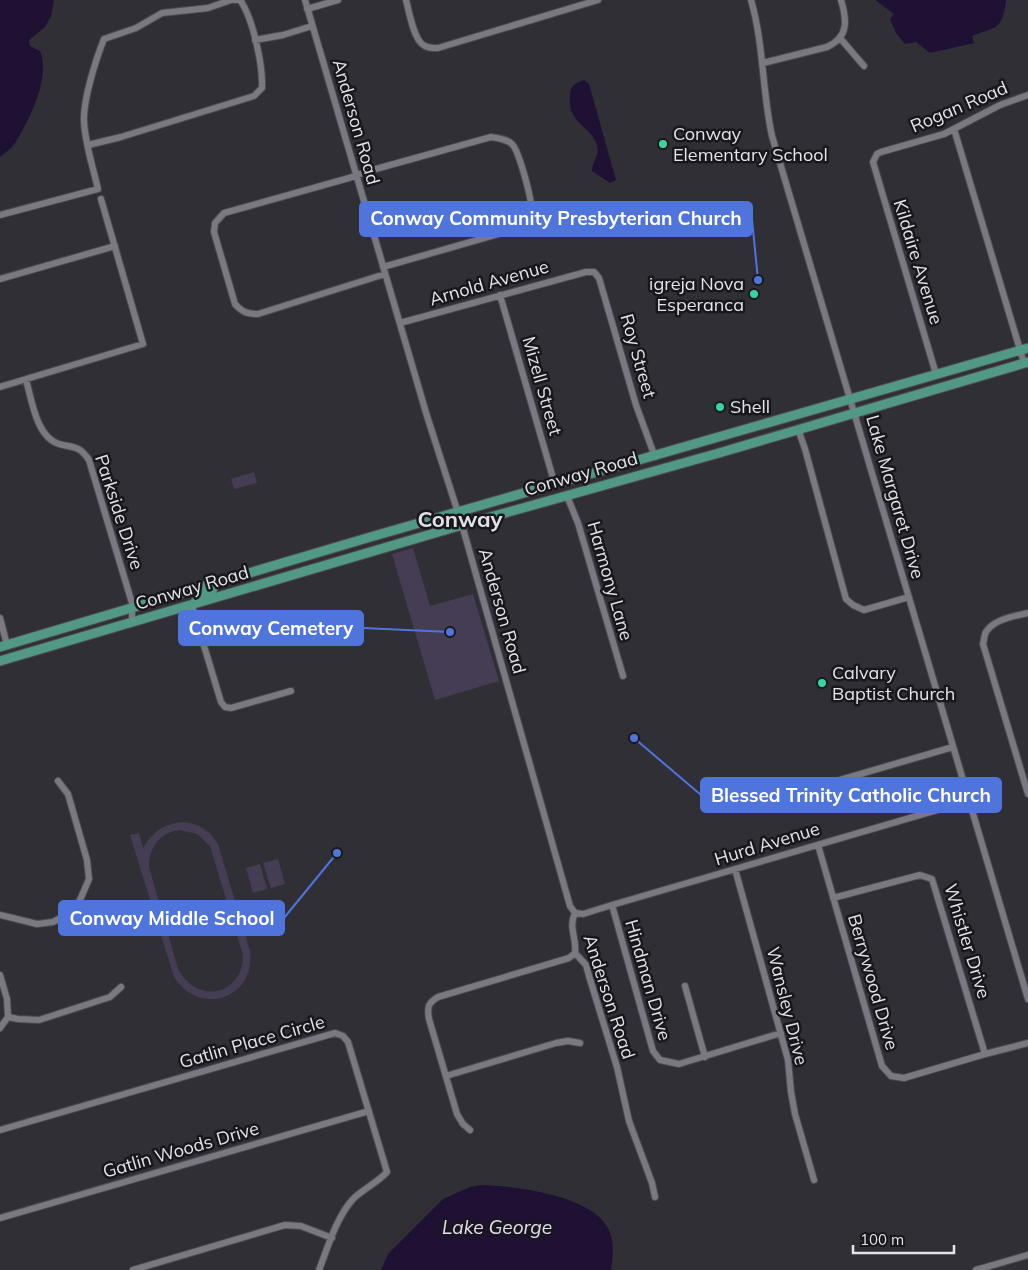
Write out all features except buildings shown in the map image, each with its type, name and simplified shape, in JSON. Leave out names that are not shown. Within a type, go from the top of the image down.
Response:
[{"type":"main road","name":"Conway Road","points":[[3,646],[458,512],[1024,349]]},
{"type":"main road","name":"Conway Road","points":[[0,661],[462,525],[1026,363]]},
{"type":"main road","points":[[568,496],[576,486],[594,474]]},
{"type":"main road","points":[[192,606],[200,596],[231,580]]},
{"type":"main road","points":[[30,653],[37,643],[65,628]]},
{"type":"main road","points":[[0,652],[3,646]]},
{"type":"street","points":[[0,215],[98,189],[84,120],[98,55],[104,39],[136,28],[162,12],[208,8],[231,0]]},
{"type":"street","points":[[88,145],[121,137],[254,96],[262,88],[262,76],[255,40],[244,6],[240,0],[235,0]]},
{"type":"street","name":"Anderson Road","points":[[305,0],[384,270],[462,525],[570,906],[575,913],[571,920],[571,930],[576,946],[575,953],[586,965],[617,1067],[629,1121],[655,1197]]},
{"type":"street","points":[[308,9],[338,0]]},
{"type":"street","points":[[406,0],[416,36],[421,43],[429,48],[438,48],[598,0]]},
{"type":"street","name":"Lake Margaret Drive","points":[[751,0],[758,29],[766,106],[772,136],[1028,999]]},
{"type":"street","points":[[763,63],[834,44],[840,38],[845,27],[846,17],[841,0]]},
{"type":"street","points":[[255,40],[283,35],[312,26]]},
{"type":"street","points":[[840,38],[864,66]]},
{"type":"street","name":"Rogan Road","points":[[875,158],[881,152],[944,134],[1000,105],[1028,96]]},
{"type":"street","points":[[954,129],[1024,349],[1026,363]]},
{"type":"street","points":[[491,137],[501,138],[512,144],[517,153],[531,210],[526,220],[516,229],[384,270],[258,314],[248,314],[235,304],[216,241],[215,224],[224,213],[491,137]]},
{"type":"street","name":"Kildaire Avenue","points":[[875,158],[874,166],[936,374]]},
{"type":"street","points":[[0,387],[143,344],[101,199]]},
{"type":"street","points":[[0,279],[115,246]]},
{"type":"street","name":"Arnold Avenue","points":[[400,323],[586,272]]},
{"type":"street","name":"Roy Street","points":[[586,272],[594,272],[599,278],[636,404],[654,457]]},
{"type":"street","name":"Mizell Street","points":[[500,295],[555,485]]},
{"type":"street","name":"Parkside Drive","points":[[26,380],[40,427],[46,437],[58,444],[74,446],[83,451],[89,460],[132,603],[132,623]]},
{"type":"street","points":[[798,429],[846,599],[864,610],[909,597]]},
{"type":"street","name":"Harmony Lane","points":[[568,496],[579,525],[622,676]]},
{"type":"street","points":[[314,569],[315,554]]},
{"type":"street","points":[[192,606],[221,702],[225,707],[231,708],[291,691]]},
{"type":"street","points":[[1028,613],[1007,618],[995,625],[986,632],[983,644],[1028,794]]},
{"type":"street","points":[[0,618],[3,646]]},
{"type":"street","points":[[802,791],[953,747]]},
{"type":"street","points":[[0,915],[37,924],[53,922],[70,913],[80,900],[89,879],[87,860],[68,794],[58,781]]},
{"type":"street","name":"Hurd Avenue","points":[[575,913],[583,914],[612,906],[968,801]]},
{"type":"street","name":"Berrywood Drive","points":[[818,845],[882,1066],[891,1076],[904,1078],[1028,1043]]},
{"type":"street","name":"Wansley Drive","points":[[735,869],[788,1060],[795,1114],[814,1180]]},
{"type":"street","name":"Whistler Drive","points":[[833,898],[920,875],[932,879],[985,1054]]},
{"type":"street","name":"Hindman Drive","points":[[612,906],[653,1051],[660,1060],[679,1064],[705,1057]]},
{"type":"street","points":[[470,1130],[463,1124],[457,1114],[429,1019],[427,1009],[430,1003],[438,996],[569,958],[575,953]]},
{"type":"street","points":[[0,975],[7,999],[8,1017],[0,1028]]},
{"type":"street","points":[[685,986],[705,1057],[781,1033]]},
{"type":"street","points":[[8,1017],[39,1020],[110,997],[121,987]]},
{"type":"street","name":"Gatlin Place Circle","points":[[0,1130],[335,1033],[343,1036],[348,1042],[387,1172],[378,1182],[354,1198],[343,1212],[319,1270]]},
{"type":"street","points":[[446,1076],[556,1042],[580,1043]]},
{"type":"street","name":"Gatlin Woods Drive","points":[[0,1218],[369,1111]]},
{"type":"street","points":[[133,1270],[285,1225],[301,1226],[332,1238]]},
{"type":"street","points":[[976,1270],[1028,1255]]},
{"type":"shaded area","points":[[254,472],[257,483],[234,489],[231,479]]},
{"type":"shaded area","points":[[413,548],[430,606],[473,594],[499,681],[435,700],[392,554]]},
{"type":"shaded area","points":[[182,822],[198,826],[207,831],[218,844],[250,951],[249,968],[244,981],[235,991],[224,997],[211,999],[197,997],[185,989],[174,977],[130,835],[139,833],[143,848],[159,830]],"holes":[[[180,830],[197,834],[210,846],[243,955],[241,969],[236,980],[218,991],[196,988],[186,980],[178,969],[149,867],[151,853],[161,837]]]},
{"type":"shaded area","points":[[278,859],[285,884],[271,888],[263,863]]},
{"type":"shaded area","points":[[260,864],[267,889],[253,893],[246,868]]},
{"type":"water","points":[[0,0],[54,0],[51,16],[45,27],[29,40],[30,46],[40,51],[43,62],[41,86],[37,98],[15,143],[0,157]]},
{"type":"water","points":[[875,0],[1006,0],[1006,2],[1000,23],[972,36],[974,43],[930,53],[916,42],[905,44],[896,33],[890,19],[894,14]]},
{"type":"water","points":[[584,80],[589,84],[616,180],[610,183],[592,171],[598,149],[597,145],[594,138],[572,113],[570,93],[572,87]]},
{"type":"water","name":"Lake George","points":[[481,1185],[532,1190],[551,1194],[586,1208],[599,1217],[608,1228],[612,1238],[613,1249],[611,1270],[381,1270],[388,1254],[443,1199],[470,1187]]},
{"type":"place","name":"Conway Elementary School","points":[[663,144]]},
{"type":"place","name":"Conway Community Presbyterian Church","points":[[758,280]]},
{"type":"place","name":"igreja Nova Esperanca","points":[[754,294]]},
{"type":"place","name":"Shell","points":[[720,407]]},
{"type":"place","name":"Conway Cemetery","points":[[450,632]]},
{"type":"place","name":"Calvary Baptist Church","points":[[822,683]]},
{"type":"place","name":"Blessed Trinity Catholic Church","points":[[634,738]]},
{"type":"place","name":"Conway Middle School","points":[[337,853]]},
{"type":"district","name":"Conway","points":[[460,519]]}]
